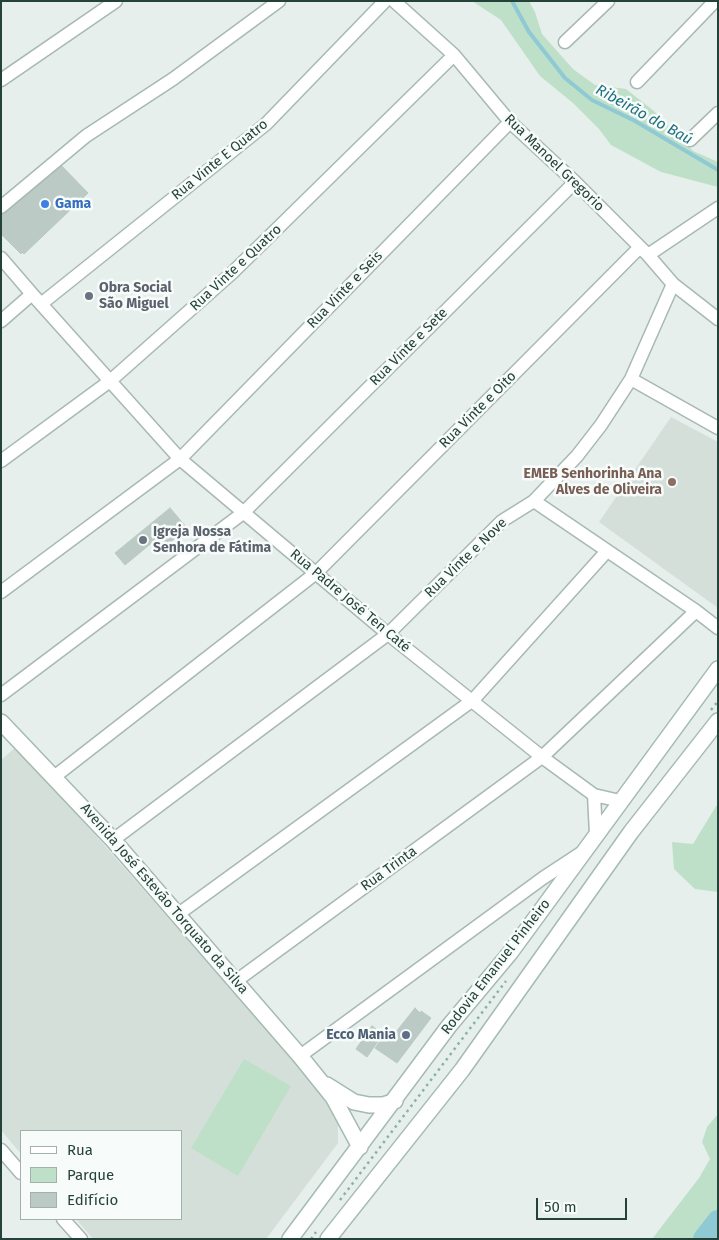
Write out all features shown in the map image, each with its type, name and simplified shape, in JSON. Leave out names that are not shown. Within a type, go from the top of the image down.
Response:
[{"type":"main road","name":"Rodovia Emanuel Pinheiro","points":[[290,1239],[449,1026],[510,953],[718,668]]},
{"type":"main road","name":"Rodovia Emanuel Pinheiro","points":[[328,1239],[462,1070],[631,832],[718,721]]},
{"type":"main road","name":"Avenida José Estevão Torquato da Silva","points":[[1,722],[113,840],[300,1056],[333,1097],[360,1147]]},
{"type":"main road","name":"Avenida José Estevão Torquato da Silva","points":[[321,1081],[354,1102],[369,1106],[383,1106],[394,1101]]},
{"type":"street","points":[[1,80],[116,1]]},
{"type":"street","points":[[1,208],[86,136],[173,79],[279,1]]},
{"type":"street","name":"Rua Vinte E Quatro","points":[[41,304],[266,124],[385,1]]},
{"type":"street","name":"Rua Manoel Gregorio","points":[[394,1],[454,55],[510,122],[575,182],[644,251],[673,284],[718,319]]},
{"type":"street","points":[[565,42],[608,1]]},
{"type":"street","points":[[637,82],[715,1]]},
{"type":"street","name":"Rua Vinte e Quatro","points":[[1,461],[110,381],[232,273],[454,55]]},
{"type":"street","points":[[690,140],[718,113]]},
{"type":"street","name":"Rua Vinte e Seis","points":[[1,592],[180,458],[510,122]]},
{"type":"street","name":"Rua Vinte e Sete","points":[[243,513],[575,182]]},
{"type":"street","name":"Rua Vinte e Oito","points":[[316,573],[644,251],[718,208]]},
{"type":"street","name":"Rua Padre José Ten Caté","points":[[1,258],[180,458],[388,634],[542,757],[594,795]]},
{"type":"street","name":"Rua Vinte e Nove","points":[[388,634],[502,521],[534,501],[577,456],[601,425],[631,379],[673,284]]},
{"type":"street","points":[[1,321],[32,294]]},
{"type":"street","points":[[631,379],[718,428]]},
{"type":"street","points":[[534,501],[718,628]]},
{"type":"street","points":[[1,695],[243,513]]},
{"type":"street","points":[[177,915],[473,700],[607,551]]},
{"type":"street","points":[[54,776],[316,573]]},
{"type":"street","name":"Rua Trinta","points":[[236,981],[542,757],[696,611]]},
{"type":"street","points":[[113,840],[388,634]]},
{"type":"street","points":[[596,834],[594,795],[620,801]]},
{"type":"street","points":[[300,1056],[583,851]]},
{"type":"street","points":[[1,1150],[20,1172]]},
{"type":"street","points":[[64,1220],[81,1239]]},
{"type":"shaded area","name":"EMEB Senhorinha Ana Alves de Oliveira","points":[[671,417],[718,442],[718,608],[599,522]]},
{"type":"shaded area","points":[[17,746],[331,1103],[338,1123],[338,1143],[266,1239],[93,1239],[77,1220],[182,1220],[182,1130],[20,1130],[20,1153],[1,1130],[1,760]]},
{"type":"green space","points":[[472,1],[529,1],[535,12],[542,34],[573,69],[595,85],[626,89],[654,111],[693,151],[718,162],[718,187],[661,172],[611,145],[599,129],[573,103],[540,76],[501,20]]},
{"type":"green space","points":[[718,803],[718,892],[695,889],[674,869],[672,842],[693,844]]},
{"type":"green space","points":[[244,1059],[291,1086],[238,1176],[191,1148]]},
{"type":"green space","points":[[718,1114],[718,1239],[652,1239],[699,1178],[710,1159],[702,1142],[707,1127]]},
{"type":"building","name":"Gama","points":[[57,161],[88,193],[24,254],[22,252],[21,254],[1,234],[1,214]]},
{"type":"building","name":"Igreja Nossa Senhora de Fátima","points":[[170,508],[187,528],[167,545],[160,536],[125,565],[115,553]]},
{"type":"building","name":"Ecco Mania","points":[[415,1008],[420,1013],[421,1011],[431,1018],[397,1063],[375,1048],[386,1033],[392,1037]]},
{"type":"building","points":[[372,1026],[383,1034],[367,1057],[356,1049]]},
{"type":"waterway","name":"Ribeirão do Baú","points":[[512,1],[529,32],[565,78],[592,100],[635,121],[718,170]]},
{"type":"waterway","points":[[704,1239],[718,1221]]},
{"type":"place","name":"Gama","points":[[45,204]]},
{"type":"place","name":"Obra Social São Miguel","points":[[89,296]]},
{"type":"place","name":"EMEB Senhorinha Ana Alves de Oliveira","points":[[672,482]]},
{"type":"place","name":"Igreja Nossa Senhora de Fátima","points":[[143,540]]},
{"type":"place","name":"Ecco Mania","points":[[406,1035]]}]
